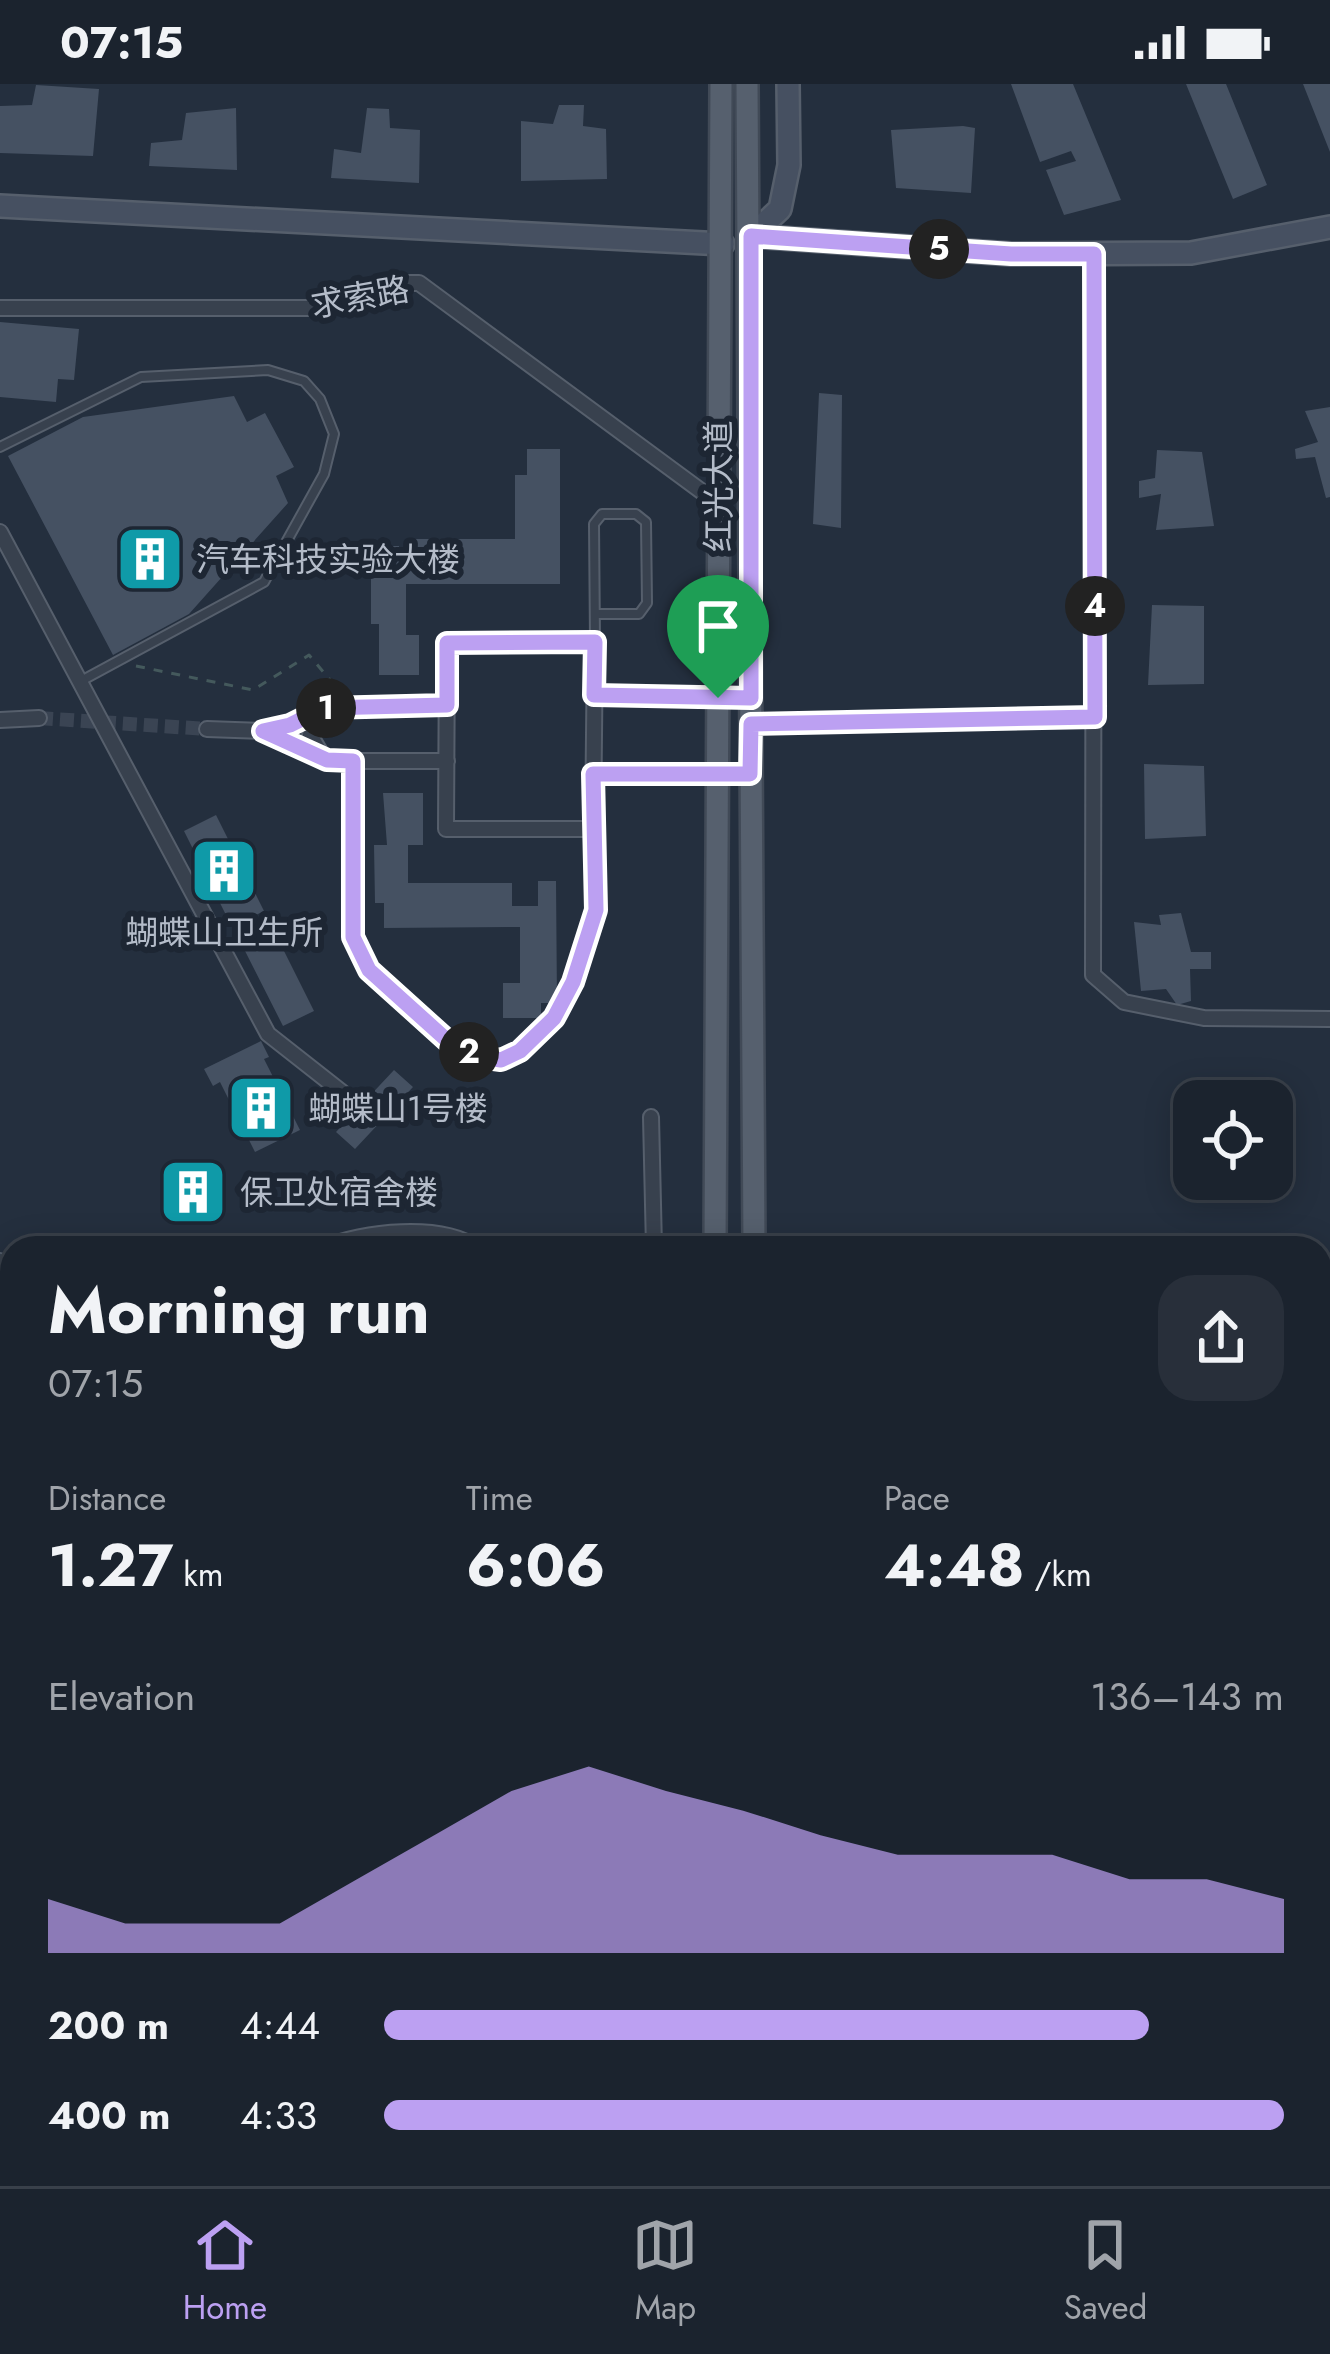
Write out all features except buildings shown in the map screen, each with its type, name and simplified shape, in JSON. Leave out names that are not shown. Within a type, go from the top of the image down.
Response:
[{"type":"main road","name":"红光大道","points":[[715,1236],[721,84]]},
{"type":"main road","name":"红光大道","points":[[747,84],[754,1236]]},
{"type":"street","points":[[751,236],[780,209],[789,165],[788,84]]},
{"type":"street","points":[[0,206],[723,244]]},
{"type":"street","points":[[751,236],[1011,254],[1191,254],[1330,227]]},
{"type":"street","points":[[1094,254],[1093,975],[1124,1002],[1204,1018],[1330,1019]]},
{"type":"street","name":"求索路","points":[[0,308],[322,308],[400,283],[419,283],[720,505]]},
{"type":"street","points":[[0,532],[268,1034],[343,1093]]},
{"type":"street","points":[[595,642],[594,695],[593,829],[446,830],[447,643],[595,642]]},
{"type":"street","points":[[594,695],[751,698]]},
{"type":"street","points":[[207,729],[263,731],[290,725],[324,708],[447,705]]},
{"type":"street","points":[[324,708],[310,735],[327,760]]},
{"type":"street","points":[[751,724],[1095,717]]},
{"type":"street","points":[[0,720],[39,718]]},
{"type":"street","points":[[263,731],[327,760],[447,761]]},
{"type":"street","points":[[593,774],[750,774]]},
{"type":"street","points":[[651,1117],[654,1236]]},
{"type":"street","points":[[359,1236],[436,1236]]},
{"type":"lane","points":[[0,446],[141,377],[268,370],[304,381],[320,399],[334,434],[324,474],[263,582],[81,681]]},
{"type":"lane","points":[[595,614],[639,614],[647,602],[646,522],[636,514],[602,514],[594,524],[595,642]]},
{"type":"lane","points":[[353,761],[353,937],[369,970],[450,1043],[479,1057],[501,1060],[520,1051],[554,1018],[573,982],[596,910],[593,829]]},
{"type":"path","points":[[148,668],[253,690],[309,655],[331,681]]},
{"type":"tunnel","points":[[39,718],[207,729]]},
{"type":"place","name":"汽车科技实验大楼","points":[[150,559]]},
{"type":"place","name":"蝴蝶山卫生所","points":[[224,871]]},
{"type":"place","name":"蝴蝶山1号楼","points":[[261,1108]]},
{"type":"place","name":"保卫处宿舍楼","points":[[193,1192]]},
{"type":"route","points":[[751,236],[1011,254],[1094,254],[1095,717],[751,724],[750,774],[593,774],[596,910],[573,982],[554,1018],[520,1051],[501,1060],[479,1057],[450,1043],[369,970],[353,937],[353,761],[327,760],[263,731],[290,725],[324,708],[447,705],[447,643],[595,642],[594,695],[718,698],[751,698],[751,236]]}]
